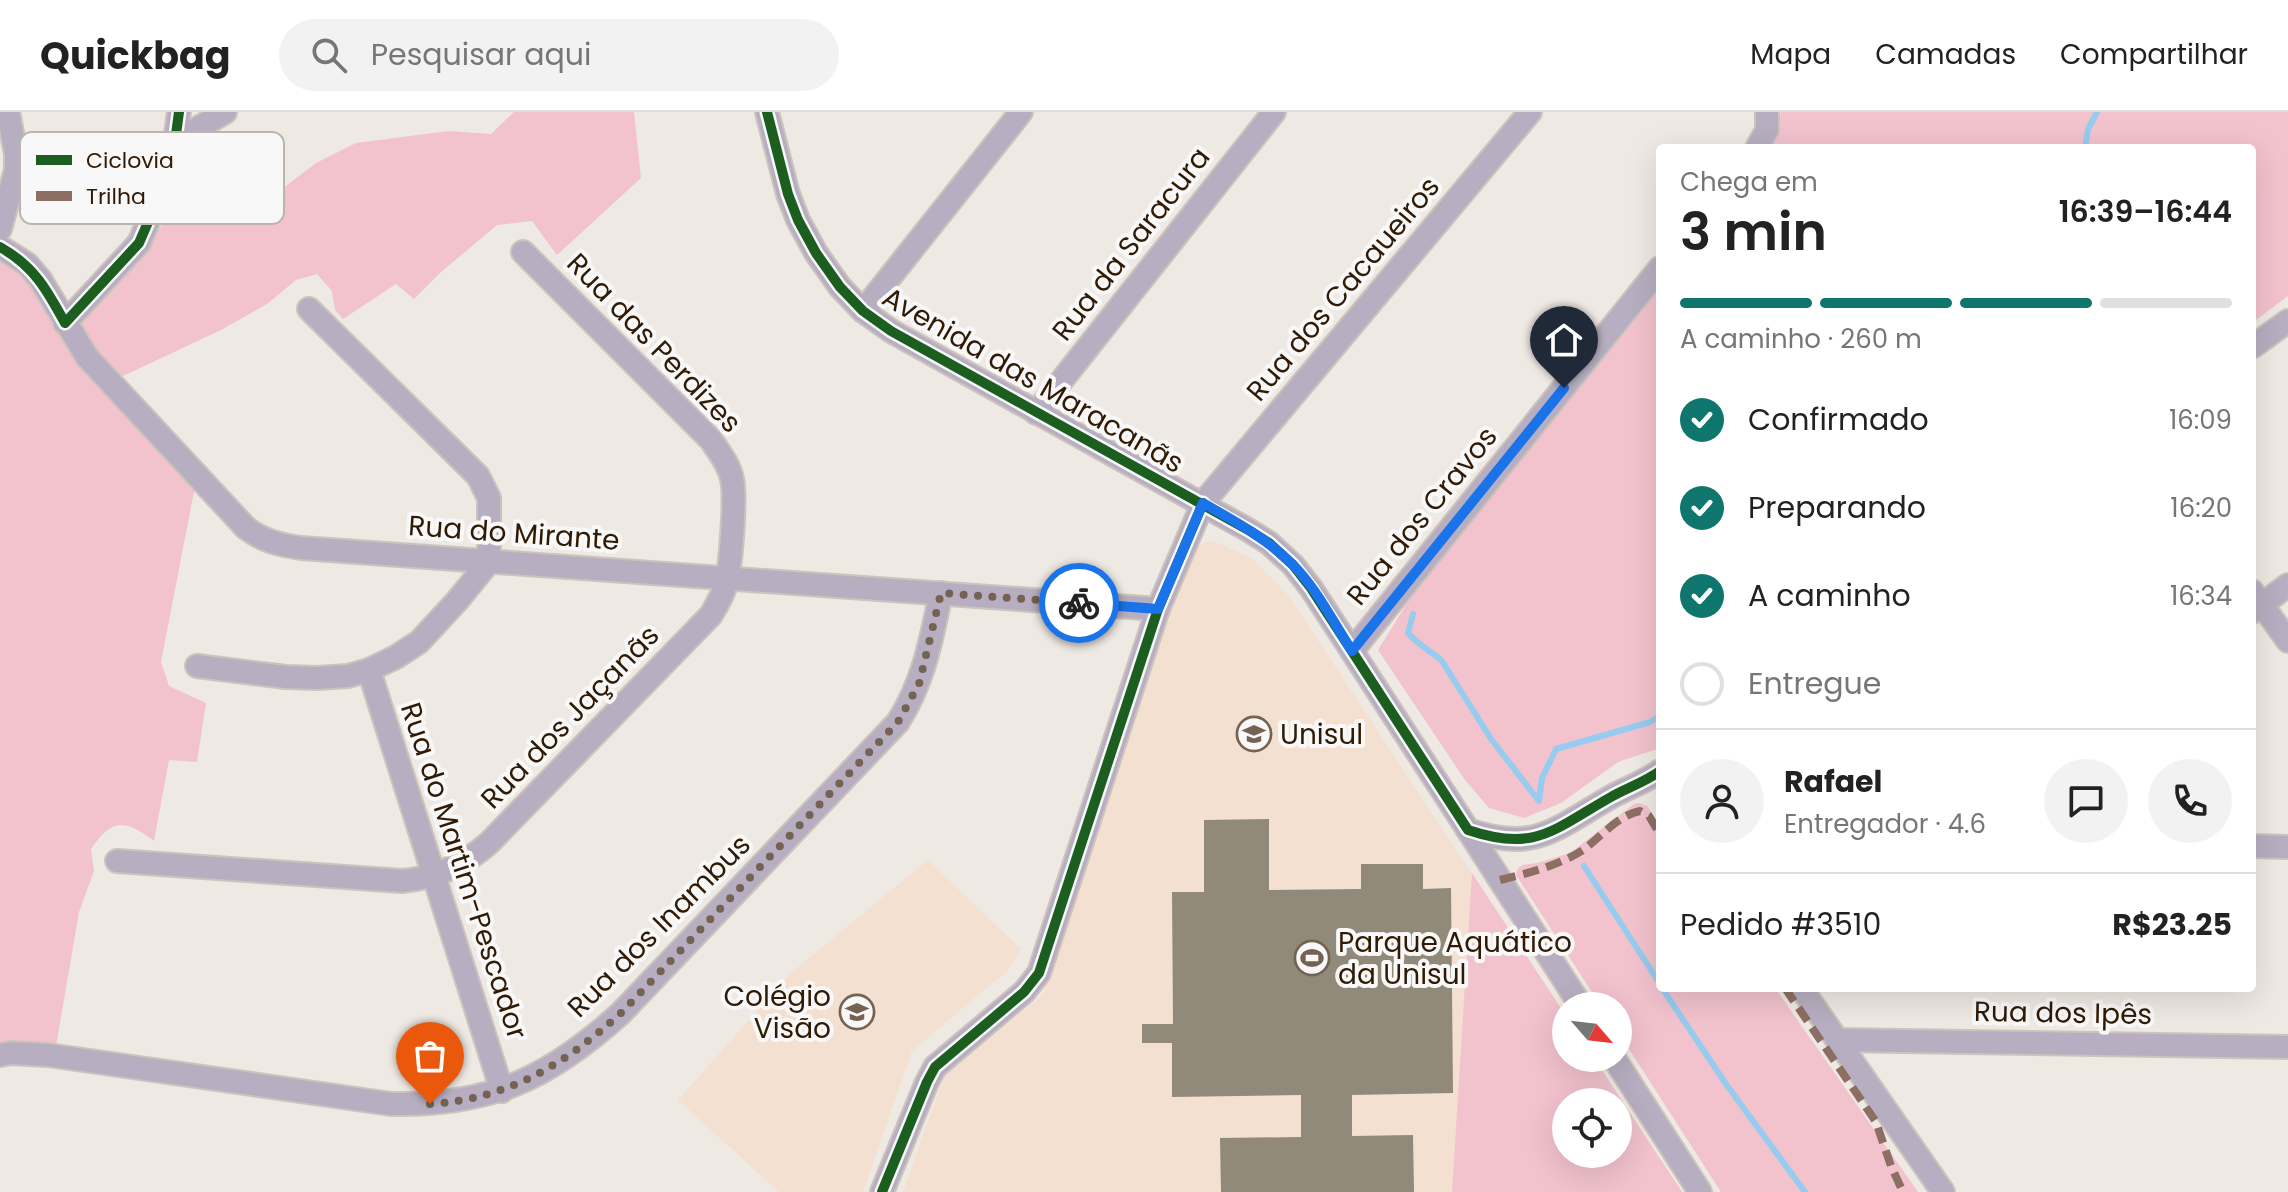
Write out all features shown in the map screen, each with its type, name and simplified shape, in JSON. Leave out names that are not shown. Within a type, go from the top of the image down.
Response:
[{"type":"street","points":[[0,229],[16,170],[8,112]]},
{"type":"street","points":[[176,132],[179,112]]},
{"type":"street","points":[[192,132],[225,112]]},
{"type":"street","name":"Avenida das Maracanãs","points":[[767,112],[788,194],[798,220],[840,287],[863,311],[891,331],[1036,413],[1203,503],[1158,609],[1039,973],[1024,992],[935,1067],[882,1192]]},
{"type":"street","points":[[863,311],[1021,112]]},
{"type":"street","name":"Rua da Saracura","points":[[1036,413],[1274,112]]},
{"type":"street","name":"Rua dos Cacaueiros","points":[[1203,503],[1530,112]]},
{"type":"street","points":[[1759,144],[1767,130],[1767,112]]},
{"type":"street","points":[[65,323],[139,243],[147,224]]},
{"type":"street","name":"Rua do Mirante","points":[[0,247],[27,264],[54,301],[87,357],[246,528],[272,543],[301,548],[1158,609]]},
{"type":"street","name":"Rua das Perdizes","points":[[523,252],[711,440],[726,462],[732,478],[733,494],[727,578]]},
{"type":"street","name":"Rua dos Cravos","points":[[1352,651],[1656,273]]},
{"type":"street","points":[[197,666],[317,678],[348,676],[369,670],[419,642],[489,562],[489,498],[478,476],[309,309]]},
{"type":"street","points":[[2256,344],[2288,321]]},
{"type":"street","points":[[1203,503],[1269,543],[1293,565],[1311,588],[1572,992]]},
{"type":"street","name":"Rua dos Jaçanãs","points":[[117,861],[402,881],[434,875],[473,857],[711,615],[722,597],[727,578]]},
{"type":"street","points":[[2256,601],[2288,585]]},
{"type":"street","name":"Rua dos Inambus","points":[[0,1055],[48,1055],[391,1104],[446,1103],[471,1099],[502,1091],[548,1070],[612,1021],[898,722],[919,684],[941,593]]},
{"type":"street","points":[[2256,603],[2288,641]]},
{"type":"street","name":"Rua do Martim-Pescador","points":[[369,670],[502,1091]]},
{"type":"street","points":[[1468,830],[1494,839],[1513,840],[1541,835],[1576,820],[1609,798],[1656,778]]},
{"type":"street","points":[[2256,846],[2288,847]]},
{"type":"street","points":[[1804,992],[1943,1192]]},
{"type":"street","name":"Rua dos Ipês","points":[[1837,1040],[2288,1047]]},
{"type":"street","points":[[1623,1072],[1700,1192]]},
{"type":"shaded area","points":[[514,112],[634,112],[641,178],[557,255],[532,221],[497,225],[414,299],[396,284],[343,319],[335,310],[332,291],[317,274],[296,280],[267,304],[221,330],[123,376],[97,356],[75,323],[163,224],[284,224],[284,187],[316,163],[356,143],[449,131],[491,134]]},
{"type":"shaded area","points":[[1781,112],[2288,112],[2288,296],[2256,320],[2256,144],[1771,144]]},
{"type":"shaded area","points":[[0,252],[10,257],[196,481],[161,662],[169,686],[206,703],[197,762],[169,760],[154,841],[135,829],[120,825],[106,832],[91,849],[94,871],[79,912],[55,1052],[0,1051]]},
{"type":"shaded area","points":[[1656,289],[1656,749],[1618,762],[1561,803],[1524,818],[1489,808],[1465,780],[1378,650],[1419,584]]},
{"type":"shaded area","name":"Unisul","points":[[1211,540],[1252,558],[1288,595],[1552,995],[1552,1072],[1603,1072],[1614,1088],[1552,1088],[1552,1168],[1632,1168],[1632,1116],[1682,1192],[903,1192],[944,1076],[1043,995],[1190,550]]},
{"type":"shaded area","points":[[1634,804],[1647,806],[1656,819],[1656,992],[1778,992],[1918,1192],[1721,1192],[1632,1054],[1632,992],[1592,992],[1516,875],[1523,865],[1570,853]]},
{"type":"shaded area","name":"Colégio Visão","points":[[928,860],[1021,949],[1007,971],[912,1051],[863,1192],[779,1192],[678,1100],[791,973]]},
{"type":"shaded area","points":[[1472,873],[1552,995],[1552,1072],[1603,1072],[1614,1088],[1552,1088],[1552,1168],[1632,1168],[1632,1116],[1682,1192],[1452,1192]]},
{"type":"building","name":"Parque Aquático da Unisul","points":[[1269,819],[1269,890],[1361,889],[1361,864],[1423,864],[1423,889],[1451,888],[1453,1093],[1352,1095],[1352,1136],[1413,1135],[1414,1192],[1221,1192],[1220,1138],[1301,1137],[1301,1095],[1172,1097],[1172,1043],[1142,1043],[1142,1024],[1173,1024],[1172,892],[1204,892],[1204,820]]},
{"type":"waterway","points":[[2086,144],[2088,129],[2097,112]]},
{"type":"waterway","points":[[1413,614],[1408,633],[1442,661],[1491,739],[1539,801]]},
{"type":"waterway","points":[[1539,801],[1542,778],[1556,749],[1656,718]]},
{"type":"waterway","points":[[1584,866],[1656,978]]},
{"type":"waterway","points":[[1665,992],[1726,1084],[1805,1192]]},
{"type":"marked path","points":[[1500,880],[1573,856],[1617,822],[1640,811],[1649,816],[1656,827]]},
{"type":"marked path","points":[[1788,992],[1876,1122],[1903,1192]]},
{"type":"cycle path","points":[[176,132],[179,112]]},
{"type":"cycle path","points":[[767,112],[788,194],[798,220],[840,287],[863,311],[891,331],[1269,543],[1293,565],[1311,588],[1468,830],[1511,839],[1544,834],[1656,773]]},
{"type":"cycle path","points":[[0,247],[31,271],[65,323],[139,243],[147,224]]},
{"type":"cycle path","points":[[882,1192],[935,1067],[1024,992],[1039,973],[1158,609],[1203,503]]},
{"type":"way so far","points":[[430,1104],[502,1091],[548,1070],[621,1013],[898,722],[919,684],[941,593],[1079,603]]},
{"type":"place","name":"Unisul","points":[[1254,734]]},
{"type":"place","name":"Parque Aquático da Unisul","points":[[1312,958]]},
{"type":"place","name":"Colégio Visão","points":[[857,1012]]},
{"type":"route","points":[[1079,603],[1158,609],[1203,503],[1269,543],[1293,565],[1352,651],[1564,388]]}]
